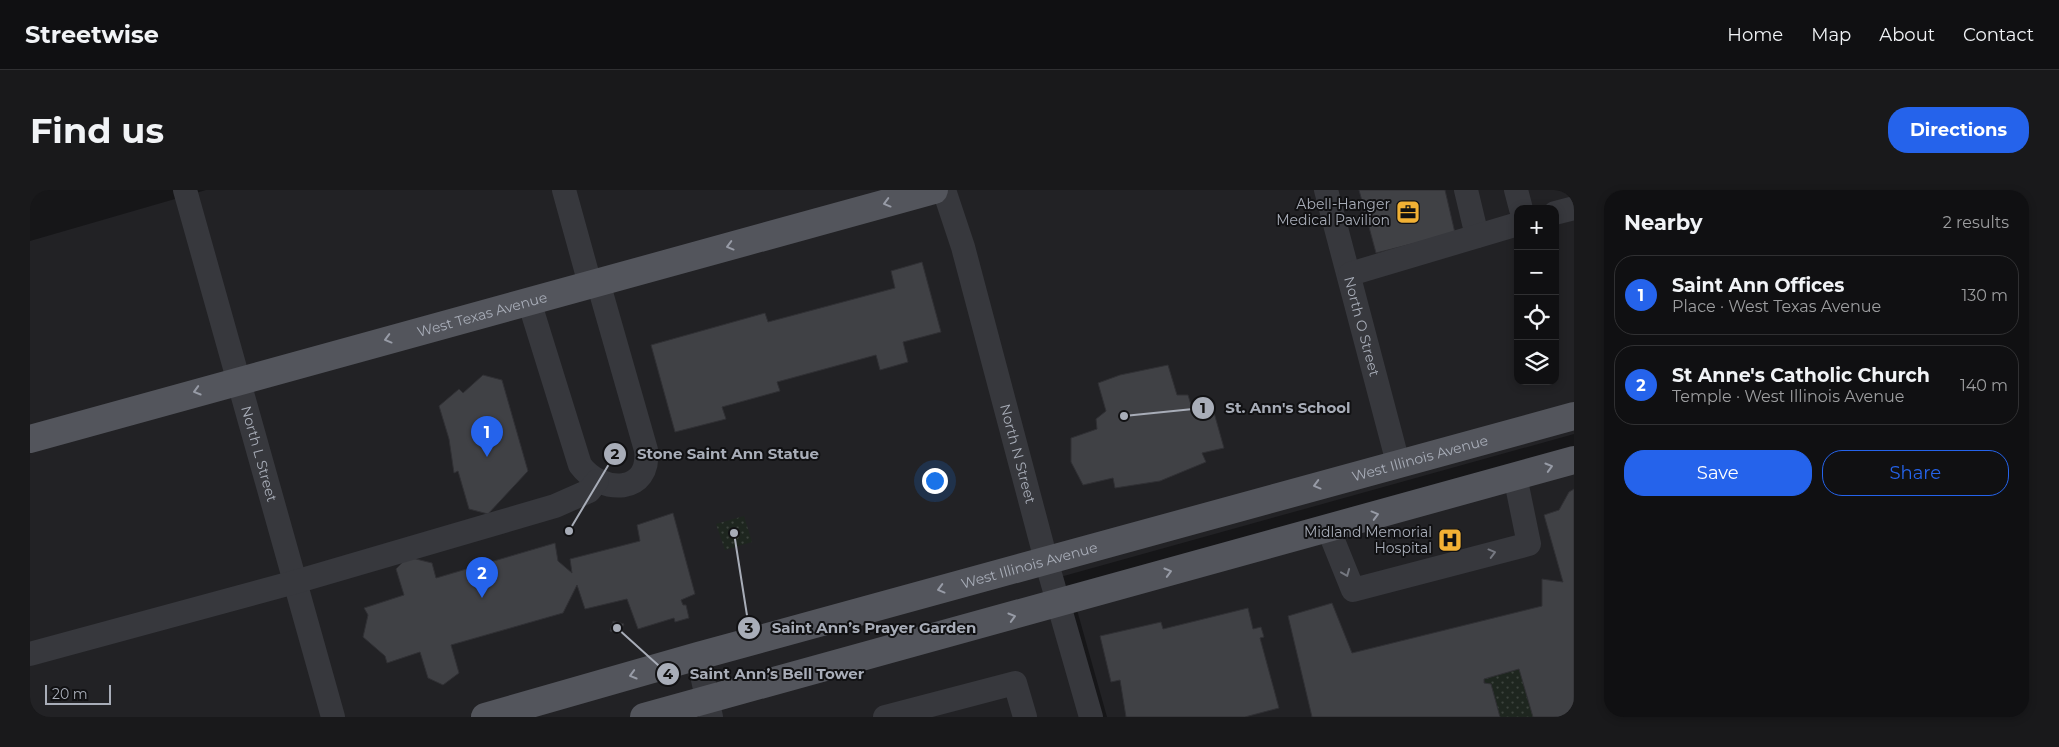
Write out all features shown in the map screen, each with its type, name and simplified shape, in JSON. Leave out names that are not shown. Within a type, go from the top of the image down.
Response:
[{"type":"main road","name":"West Texas Avenue","points":[[30,439],[237,380],[934,190]]},
{"type":"main road","name":"West Illinois Avenue","points":[[485,717],[698,656],[1574,416]]},
{"type":"main road","points":[[644,717],[708,709],[1059,603],[1574,460]]},
{"type":"street","name":"North L Street","points":[[184,190],[333,717]]},
{"type":"street","points":[[529,300],[575,456],[586,474],[597,482],[613,486],[634,481],[644,470],[647,458],[564,190]]},
{"type":"street","name":"North N Street","points":[[944,190],[963,247],[1046,560],[1091,717]]},
{"type":"street","name":"North O Street","points":[[1326,190],[1350,274],[1398,463]]},
{"type":"street","points":[[1466,190],[1477,236]]},
{"type":"street","points":[[1516,190],[1520,205]]},
{"type":"street","points":[[1559,212],[1574,208]]},
{"type":"street","points":[[1350,274],[1514,225]]},
{"type":"street","points":[[1328,528],[1353,590],[1529,544],[1515,476]]},
{"type":"street","points":[[30,654],[295,582],[555,506],[589,491],[597,482]]},
{"type":"street","points":[[698,656],[708,709]]},
{"type":"street","points":[[885,717],[1015,683],[1026,717]]},
{"type":"shaded area","points":[[206,190],[1574,190],[1574,434],[1053,579],[1082,717],[30,717],[30,241]]},
{"type":"shaded area","name":"Midland Memorial Hospital","points":[[1574,470],[1574,717],[1107,717],[1077,610]]},
{"type":"shaded area","points":[[744,516],[752,542],[725,550],[716,524]]},
{"type":"shaded area","points":[[1519,669],[1533,717],[1500,717],[1484,679]]},
{"type":"building","name":"Abell-Hanger Medical Pavilion","points":[[1359,190],[1445,190],[1455,233],[1376,253]]},
{"type":"building","points":[[922,262],[941,332],[903,342],[908,362],[880,370],[876,355],[777,382],[780,391],[722,407],[726,419],[675,432],[651,345],[765,313],[768,322],[895,288],[891,271]]},
{"type":"building","points":[[1168,365],[1177,395],[1188,395],[1192,408],[1211,402],[1224,448],[1202,453],[1206,462],[1160,481],[1115,488],[1113,478],[1083,485],[1071,462],[1071,438],[1097,429],[1096,419],[1106,411],[1098,383],[1120,375]]},
{"type":"building","points":[[483,375],[502,380],[528,471],[488,514],[469,509],[458,471],[454,473],[449,439],[439,406],[459,389],[463,393]]},
{"type":"building","points":[[1574,489],[1574,717],[1533,717],[1519,669],[1484,679],[1484,683],[1491,684],[1500,717],[1312,717],[1288,616],[1332,603],[1352,653],[1542,606],[1542,579],[1563,582],[1544,515],[1559,510],[1569,492]]},
{"type":"building","points":[[673,513],[695,594],[681,600],[683,605],[686,605],[689,618],[675,622],[674,618],[638,629],[627,599],[585,609],[577,585],[563,613],[451,645],[459,673],[443,685],[428,678],[420,652],[387,663],[385,656],[363,637],[368,615],[364,608],[404,595],[396,569],[408,557],[432,563],[436,578],[555,543],[558,561],[572,573],[570,559],[640,541],[637,525]]},
{"type":"building","points":[[1248,608],[1253,629],[1261,627],[1264,637],[1260,638],[1279,708],[1245,717],[1126,717],[1120,680],[1111,682],[1100,636],[1161,622],[1163,629]]},
{"type":"building","points":[[613,621],[624,624],[619,634],[610,631]]},
{"type":"place","name":"Abell-Hanger Medical Pavilion","points":[[1408,212]]},
{"type":"place","name":"St. Ann's School","points":[[1124,416]]},
{"type":"place","name":"Saint Ann Offices","points":[[487,457]]},
{"type":"place","name":"Stone Saint Ann Statue","points":[[569,531]]},
{"type":"place","name":"Saint Ann’s Prayer Garden","points":[[734,533]]},
{"type":"place","name":"Midland Memorial Hospital","points":[[1450,540]]},
{"type":"place","name":"St Anne's Catholic Church","points":[[482,598]]},
{"type":"place","name":"Saint Ann’s Bell Tower","points":[[617,628]]}]
